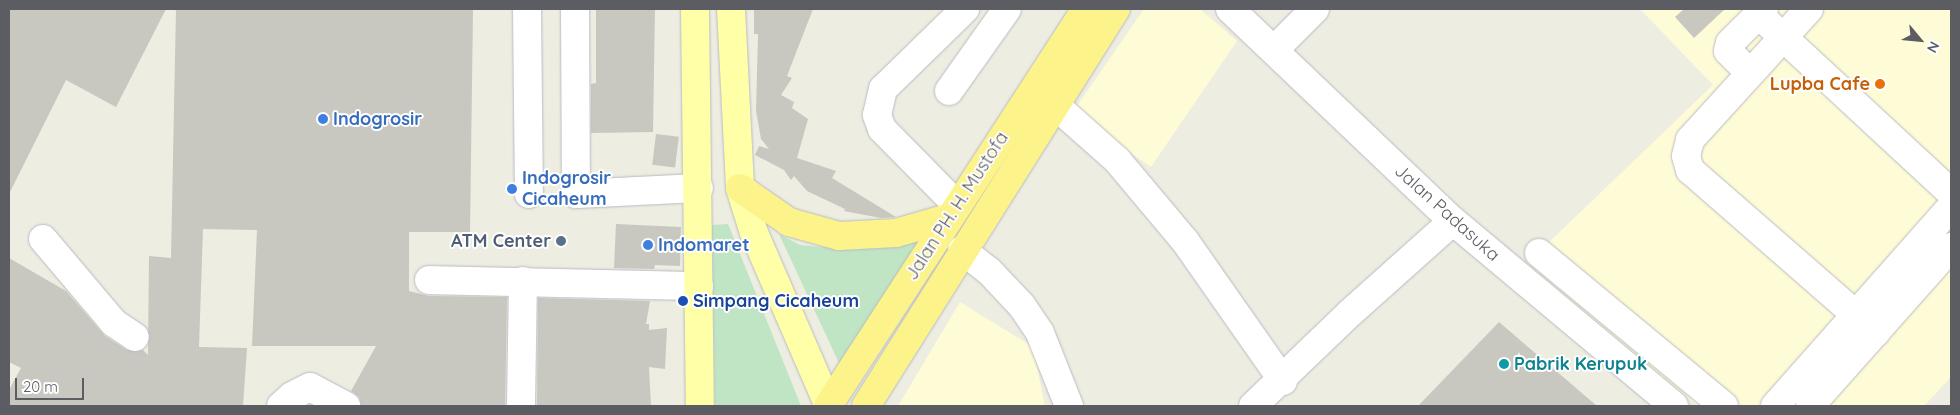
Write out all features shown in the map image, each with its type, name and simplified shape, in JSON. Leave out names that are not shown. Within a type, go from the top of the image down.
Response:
[{"type":"highway","name":"Jalan PH. H. Mustofa","points":[[829,406],[952,212],[1086,9]]},
{"type":"highway","name":"Jalan PH. H. Mustofa","points":[[866,406],[962,250],[1116,9]]},
{"type":"highway","points":[[740,188],[789,222],[839,236],[896,233],[952,212]]},
{"type":"main road","points":[[695,9],[699,188],[700,406]]},
{"type":"main road","points":[[731,9],[740,188],[754,233],[829,406]]},
{"type":"main road","points":[[699,188],[740,188]]},
{"type":"street","points":[[527,9],[528,194]]},
{"type":"street","points":[[575,9],[576,194],[699,188]]},
{"type":"street","points":[[952,212],[882,129],[877,108],[883,89],[965,9]]},
{"type":"street","points":[[949,91],[1007,9]]},
{"type":"street","name":"Jalan Padasuka","points":[[1230,9],[1453,221],[1674,406]]},
{"type":"street","points":[[1274,50],[1315,9]]},
{"type":"street","points":[[1809,9],[1690,140],[1686,156],[1690,170],[1876,332]]},
{"type":"street","points":[[1750,73],[1728,51],[1730,43],[1761,12],[1782,37],[1951,192]]},
{"type":"street","points":[[1055,105],[1117,160],[1179,234],[1283,381]]},
{"type":"street","points":[[1775,406],[1951,207]]},
{"type":"street","points":[[1253,406],[1283,381],[1350,313],[1453,221]]},
{"type":"street","points":[[43,239],[114,323],[135,337]]},
{"type":"street","points":[[1810,406],[1951,247]]},
{"type":"street","points":[[962,250],[989,271],[1022,306],[1040,333],[1069,406]]},
{"type":"street","points":[[1540,253],[1724,406]]},
{"type":"street","points":[[429,280],[699,286]]},
{"type":"street","points":[[521,406],[523,281]]},
{"type":"street","points":[[281,406],[292,396],[310,387],[346,406]]},
{"type":"shaded area","points":[[1144,9],[1200,9],[1237,41],[1151,167],[1072,113]]},
{"type":"shaded area","points":[[1640,9],[1951,9],[1951,377],[1924,406],[1698,406],[1523,267],[1713,85]]},
{"type":"shaded area","points":[[960,302],[1033,347],[1045,406],[898,406]]},
{"type":"green space","points":[[728,224],[801,406],[715,406],[712,225]]},
{"type":"green space","points":[[779,234],[800,245],[852,250],[923,237],[839,363]]},
{"type":"building","points":[[9,9],[166,9],[116,107],[66,80],[9,194]]},
{"type":"building","points":[[176,9],[473,9],[470,232],[409,232],[409,291],[429,296],[507,297],[505,406],[361,406],[359,397],[351,391],[376,346],[252,346],[257,230],[203,229],[199,347],[247,348],[243,406],[9,406],[9,390],[21,368],[9,362],[9,258],[66,291],[105,336],[127,350],[143,350],[148,355],[149,256],[171,258]]},
{"type":"building","points":[[596,9],[655,9],[653,132],[591,133],[591,84],[596,83]]},
{"type":"building","points":[[754,9],[813,9],[787,76],[792,78],[781,95],[794,102],[792,108],[808,119],[797,158],[836,171],[832,178],[896,217],[881,218],[844,211],[845,209],[807,191],[794,176],[791,180],[784,170],[755,155],[759,146],[769,149],[761,139],[756,111],[758,34],[754,34]]},
{"type":"building","points":[[1684,9],[1725,9],[1694,38],[1675,17]]},
{"type":"building","points":[[656,134],[679,137],[675,168],[652,165]]},
{"type":"building","name":"Indomaret","points":[[616,224],[681,227],[680,266],[655,265],[654,269],[614,268]]},
{"type":"building","points":[[538,298],[650,301],[646,324],[649,324],[649,330],[667,328],[665,369],[649,367],[651,406],[537,406]]},
{"type":"building","name":"Pabrik Kerupuk","points":[[1499,322],[1597,406],[1418,406]]},
{"type":"place","name":"Lupba Cafe","points":[[1880,84]]},
{"type":"place","name":"Indogrosir","points":[[323,119]]},
{"type":"place","name":"Indogrosir Cicaheum","points":[[512,189]]},
{"type":"place","name":"ATM Center","points":[[561,241]]},
{"type":"place","name":"Indomaret","points":[[648,245]]},
{"type":"place","name":"Simpang Cicaheum","points":[[683,301]]},
{"type":"place","name":"Pabrik Kerupuk","points":[[1504,364]]}]
